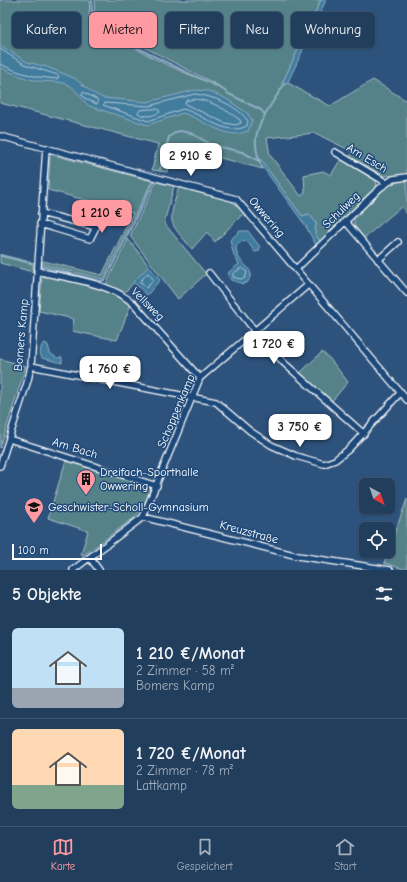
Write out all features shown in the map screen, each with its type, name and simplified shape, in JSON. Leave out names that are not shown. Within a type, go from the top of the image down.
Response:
[{"type":"street","name":"Owwering","points":[[0,136],[236,199],[407,400]]},
{"type":"street","name":"Bomers Kamp","points":[[0,466],[28,380],[31,366],[46,148]]},
{"type":"street","name":"Am Esch","points":[[335,152],[387,183]]},
{"type":"street","name":"Schulweg","points":[[296,269],[373,194],[394,179],[407,176]]},
{"type":"street","points":[[40,224],[90,239],[96,227],[41,213]]},
{"type":"street","points":[[345,221],[406,291]]},
{"type":"street","points":[[378,260],[398,242]]},
{"type":"street","name":"Vellsweg","points":[[37,270],[111,289],[123,294],[134,304],[200,378]]},
{"type":"street","points":[[209,273],[255,331],[284,363],[364,434]]},
{"type":"street","name":"Schoppenkamp","points":[[143,517],[200,378],[308,285]]},
{"type":"street","points":[[31,366],[216,402],[271,445],[317,463],[324,464],[335,460],[349,449],[401,392]]},
{"type":"street","name":"Am Bach","points":[[9,439],[157,486]]},
{"type":"street","points":[[73,570],[143,517]]},
{"type":"street","name":"Kreuzstraße","points":[[143,517],[298,556],[386,569]]},
{"type":"street","points":[[90,558],[99,570]]},
{"type":"green space","points":[[0,0],[88,0],[90,1],[89,48],[136,48],[169,66],[221,87],[146,48],[157,48],[157,12],[94,12],[95,0],[321,0],[315,12],[291,12],[291,48],[299,48],[282,84],[288,83],[330,106],[373,80],[407,101],[407,175],[384,176],[350,157],[353,152],[315,133],[267,138],[270,155],[301,196],[305,193],[304,175],[323,171],[331,175],[342,157],[375,177],[377,186],[320,241],[315,234],[316,223],[309,214],[302,216],[260,159],[257,159],[263,169],[174,146],[167,172],[152,170],[158,144],[0,103]]},
{"type":"green space","points":[[53,155],[152,181],[103,279],[42,264],[43,261],[102,275],[133,213],[48,190],[50,157]]},
{"type":"green space","points":[[407,180],[407,214],[401,207],[364,238],[354,225],[354,218],[384,189]]},
{"type":"green space","points":[[156,182],[174,186],[164,223],[206,274],[178,299],[130,236]]},
{"type":"green space","points":[[180,188],[231,201],[244,213],[215,242],[207,232],[192,249],[178,233],[172,222],[173,210],[178,189]]},
{"type":"green space","points":[[128,239],[149,266],[125,292],[106,284]]},
{"type":"green space","points":[[0,256],[33,264],[33,272],[0,263]]},
{"type":"green space","points":[[46,274],[111,292],[131,304],[117,340],[72,331],[74,319],[39,311],[42,278]]},
{"type":"green space","points":[[322,352],[330,359],[348,382],[331,402],[299,374]]},
{"type":"green space","points":[[0,359],[26,366],[0,448]]},
{"type":"green space","points":[[66,460],[152,488],[142,509],[131,521],[84,555],[81,554],[88,531],[48,518]]},
{"type":"green space","points":[[407,499],[407,570],[384,563],[386,558],[395,558],[395,532]]},
{"type":"water","points":[[321,0],[326,0],[320,12],[315,12]]},
{"type":"water","points":[[0,45],[27,62],[47,67],[74,78],[93,93],[103,98],[147,102],[195,90],[208,91],[225,98],[247,113],[252,120],[248,132],[246,131],[239,134],[232,134],[215,128],[183,113],[148,125],[89,106],[73,88],[67,84],[29,79],[0,67]]},
{"type":"water","points":[[299,48],[304,48],[287,84],[282,84]]},
{"type":"water","points":[[260,159],[302,216],[309,214],[316,223],[315,234],[320,241],[316,245],[305,225],[259,162]]},
{"type":"water","points":[[240,231],[248,231],[260,247],[259,251],[255,252],[247,241],[240,242],[236,247],[238,256],[251,274],[248,282],[243,284],[231,280],[228,276],[229,272],[239,264],[234,255],[230,240]]},
{"type":"water","points":[[149,266],[160,280],[147,295],[133,282]]},
{"type":"water","points":[[45,343],[48,345],[50,353],[57,358],[62,357],[62,363],[42,358],[40,349]]},
{"type":"waterway","points":[[92,0],[93,16],[102,26],[133,45],[261,110],[265,115],[257,132],[256,138],[256,149],[260,162]]},
{"type":"waterway","points":[[265,114],[285,83]]},
{"type":"waterway","points":[[160,170],[169,137],[180,131],[191,133],[212,145],[242,152],[259,161]]},
{"type":"waterway","points":[[41,266],[101,281],[105,280],[154,181]]},
{"type":"waterway","points":[[0,255],[33,263]]},
{"type":"place","name":"Dreifach-Sporthalle Owwering","points":[[86,496]]},
{"type":"place","name":"Geschwister-Scholl-Gymnasium","points":[[34,524]]}]
